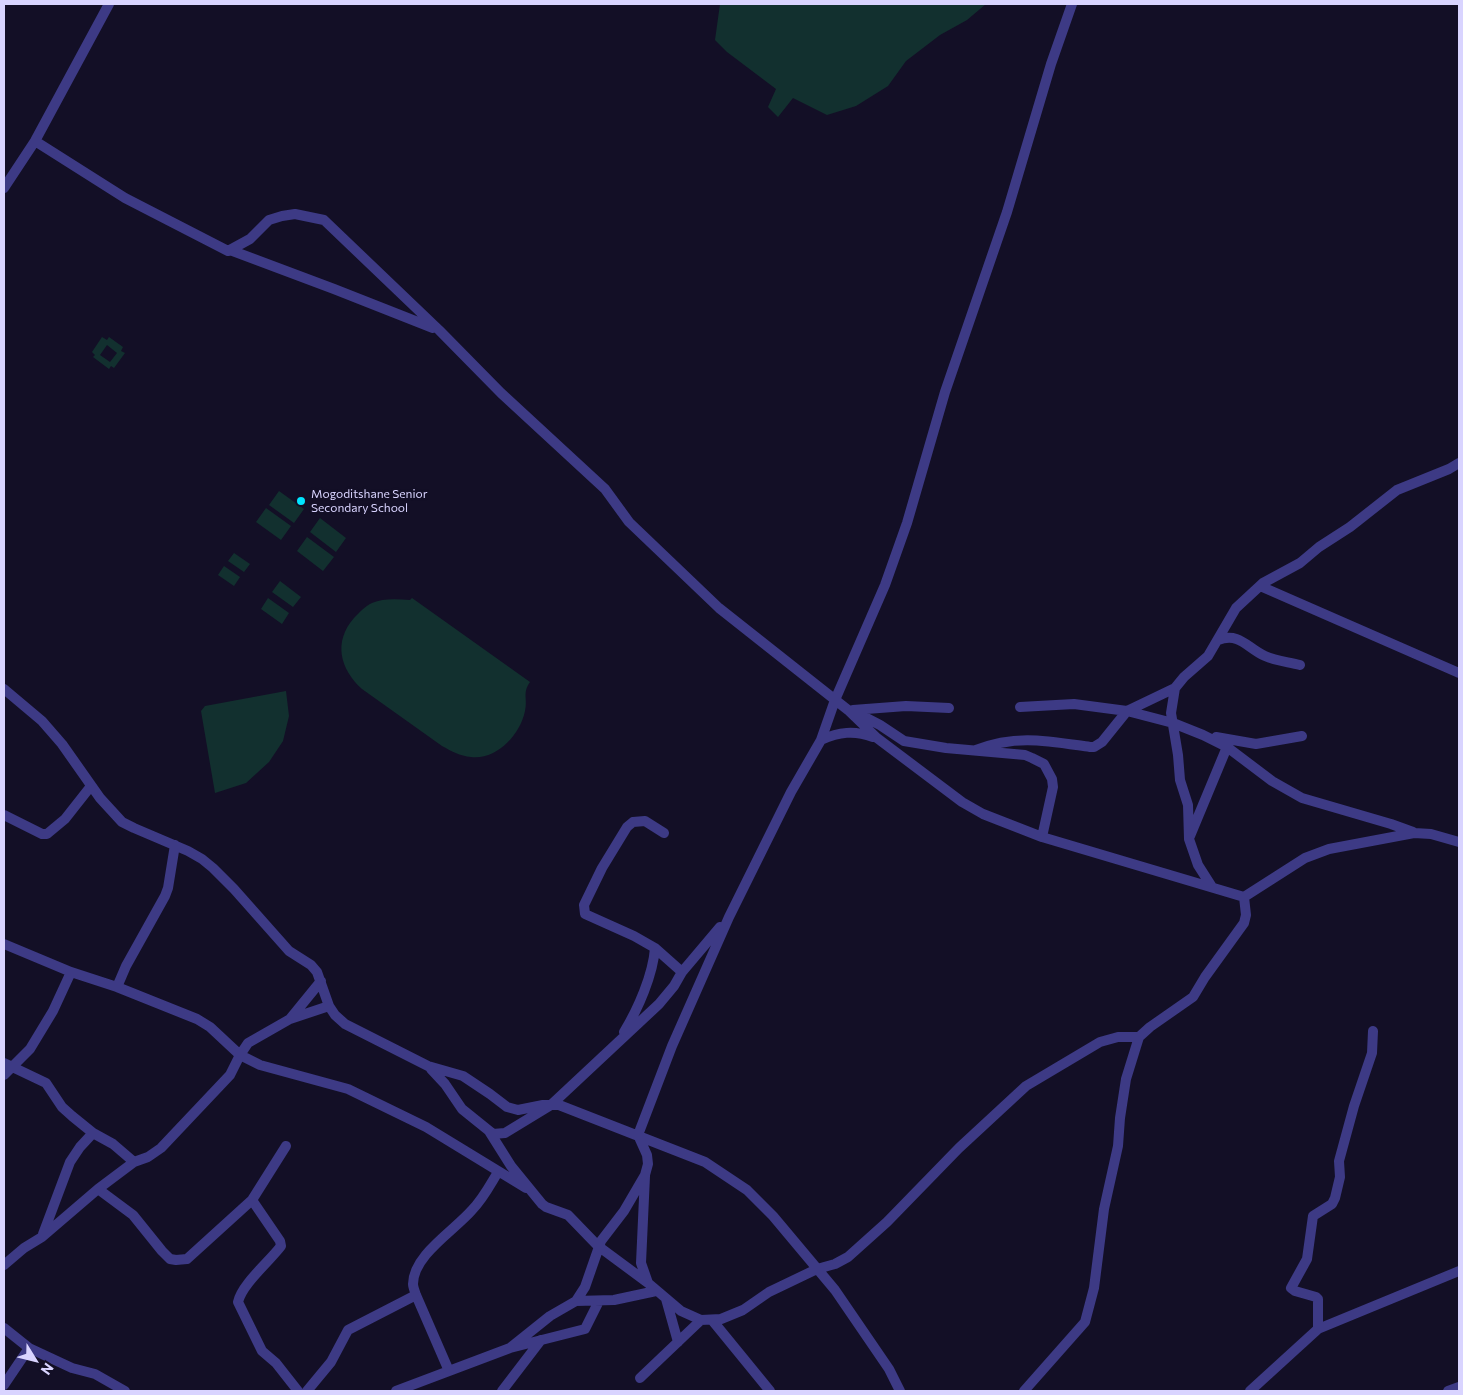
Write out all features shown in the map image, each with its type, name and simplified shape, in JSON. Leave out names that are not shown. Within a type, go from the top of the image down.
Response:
[{"type":"street","points":[[4,188],[35,141],[109,4]]},
{"type":"street","points":[[648,1283],[641,1263],[645,1175],[648,1164],[647,1155],[638,1135],[672,1046],[729,917],[791,792],[821,740],[835,700],[885,585],[907,523],[946,392],[1007,212],[1051,64],[1072,4]]},
{"type":"street","points":[[35,141],[125,198],[230,250],[439,330]]},
{"type":"street","points":[[230,250],[250,239],[269,220],[295,214],[324,220],[439,330],[501,393],[605,489],[630,522],[718,608],[835,700],[904,741]]},
{"type":"street","points":[[976,750],[997,743],[1031,739],[1094,747],[1102,742],[1127,710],[1174,688],[1208,656],[1236,608],[1260,586],[1300,563],[1319,547],[1350,527],[1389,495],[1406,485],[1449,469],[1459,463]]},
{"type":"street","points":[[1260,586],[1459,673]]},
{"type":"street","points":[[1218,640],[1230,637],[1239,640],[1268,658],[1300,665]]},
{"type":"street","points":[[1174,688],[1171,708],[1180,780],[1188,805],[1189,839],[1198,865],[1212,888]]},
{"type":"street","points":[[4,689],[42,721],[62,744],[91,786],[122,822],[175,845],[202,859],[213,868],[289,951],[311,965],[317,972],[328,1006],[345,1024],[428,1066],[463,1076],[507,1107],[512,1109],[559,1105],[705,1162],[737,1182],[774,1216],[835,1290],[889,1369],[900,1391]]},
{"type":"street","points":[[1020,708],[1074,704],[1127,710],[1173,723],[1226,747],[1272,781],[1302,798],[1392,824],[1414,833]]},
{"type":"street","points":[[850,710],[906,706],[949,708]]},
{"type":"street","points":[[850,710],[877,738],[973,808],[1042,837],[1244,897],[1305,858],[1322,851],[1414,833],[1431,834],[1459,842]]},
{"type":"street","points":[[821,740],[841,732],[853,732],[920,745],[1025,755],[1044,764],[1052,779],[1053,788],[1042,837]]},
{"type":"street","points":[[1203,735],[1256,744],[1302,736]]},
{"type":"street","points":[[1189,839],[1226,747]]},
{"type":"street","points":[[4,815],[42,834],[47,834],[65,819],[91,786]]},
{"type":"street","points":[[664,833],[645,820],[633,822],[627,826],[602,868],[584,905],[584,910],[588,916],[634,936],[655,948],[682,972]]},
{"type":"street","points":[[118,987],[126,966],[165,896],[175,845]]},
{"type":"street","points":[[1024,1391],[1085,1322],[1094,1288],[1104,1208],[1118,1146],[1126,1079],[1139,1037],[1150,1026],[1194,997],[1204,977],[1244,923],[1246,915],[1244,897]]},
{"type":"street","points":[[489,1131],[498,1134],[505,1133],[551,1105],[659,1004],[682,972],[729,917]]},
{"type":"street","points":[[4,944],[70,972],[118,987],[204,1022],[240,1055],[266,1067],[348,1089],[426,1128],[533,1192]]},
{"type":"street","points":[[617,1043],[632,1019],[654,964],[655,948]]},
{"type":"street","points":[[7,1064],[16,1063],[30,1049],[53,1012],[70,972]]},
{"type":"street","points":[[290,1019],[321,981]]},
{"type":"street","points":[[4,1265],[24,1248],[42,1237],[98,1189],[134,1162],[148,1157],[161,1148],[230,1075],[248,1043],[290,1019],[328,1006]]},
{"type":"street","points":[[1318,1329],[1318,1299],[1291,1288],[1307,1259],[1312,1216],[1332,1204],[1335,1198],[1340,1177],[1339,1161],[1354,1106],[1372,1053],[1373,1031]]},
{"type":"street","points":[[428,1066],[446,1084],[462,1109],[489,1131],[511,1166],[546,1207],[565,1213],[573,1219],[598,1246],[648,1283],[656,1292],[666,1298],[680,1311],[701,1320],[712,1320],[721,1319],[743,1310],[769,1292],[817,1269],[835,1264],[848,1257],[959,1148],[1026,1086],[1100,1042],[1118,1037],[1139,1037]]},
{"type":"street","points":[[4,1075],[7,1064]]},
{"type":"street","points":[[7,1064],[46,1083],[62,1107],[93,1133],[113,1144],[134,1162]]},
{"type":"street","points":[[42,1237],[70,1162],[93,1133]]},
{"type":"street","points":[[98,1189],[133,1215],[170,1259],[187,1259],[252,1200],[286,1146]]},
{"type":"street","points":[[449,1372],[412,1284],[423,1257],[472,1211],[498,1172]]},
{"type":"street","points":[[510,1348],[550,1316],[576,1301],[585,1287],[598,1246],[624,1211],[645,1175]]},
{"type":"street","points":[[252,1200],[280,1241],[281,1246],[251,1281],[238,1302],[262,1351],[276,1363],[298,1391]]},
{"type":"street","points":[[1250,1391],[1318,1329],[1459,1271]]},
{"type":"street","points":[[576,1301],[614,1300],[656,1292]]},
{"type":"street","points":[[307,1391],[331,1362],[348,1330],[416,1295]]},
{"type":"street","points":[[666,1298],[678,1342]]},
{"type":"street","points":[[396,1391],[510,1348],[585,1329],[598,1301]]},
{"type":"street","points":[[640,1378],[701,1320]]},
{"type":"street","points":[[712,1320],[770,1391]]},
{"type":"street","points":[[4,1328],[28,1348],[72,1368],[96,1374],[125,1391]]},
{"type":"street","points":[[502,1391],[541,1340]]},
{"type":"street","points":[[4,1385],[28,1348]]},
{"type":"street","points":[[1448,1391],[1459,1387]]},
{"type":"green space","points":[[720,4],[986,4],[967,20],[940,35],[906,61],[888,86],[856,106],[827,115],[793,98],[778,117],[768,107],[776,89],[727,52],[715,40]]},
{"type":"green space","points":[[102,337],[107,340],[109,337],[123,347],[121,351],[125,353],[114,368],[111,366],[109,369],[93,357],[95,355],[92,352]],"holes":[[[107,345],[117,353],[110,362],[100,355]]]},
{"type":"green space","points":[[279,491],[304,509],[294,523],[269,505]]},
{"type":"green space","points":[[266,508],[291,526],[281,540],[256,522]]},
{"type":"green space","points":[[320,518],[346,538],[336,552],[310,532]]},
{"type":"green space","points":[[307,537],[334,557],[323,571],[297,551]]},
{"type":"green space","points":[[234,553],[250,564],[244,572],[228,561]]},
{"type":"green space","points":[[224,566],[240,577],[234,586],[218,575]]},
{"type":"green space","points":[[280,581],[301,597],[293,607],[272,592]]},
{"type":"green space","points":[[268,598],[289,613],[282,624],[261,609]]},
{"type":"green space","points":[[412,598],[530,682],[526,689],[526,707],[518,729],[513,737],[498,750],[481,757],[471,757],[449,750],[362,689],[349,673],[344,664],[342,646],[343,636],[354,618],[367,606],[376,601],[390,599],[410,600]]},
{"type":"green space","points":[[286,691],[289,716],[283,741],[269,762],[246,783],[215,793],[201,711],[205,706]]},
{"type":"place","name":"Mogoditshane Senior Secondary School","points":[[301,501]]}]
